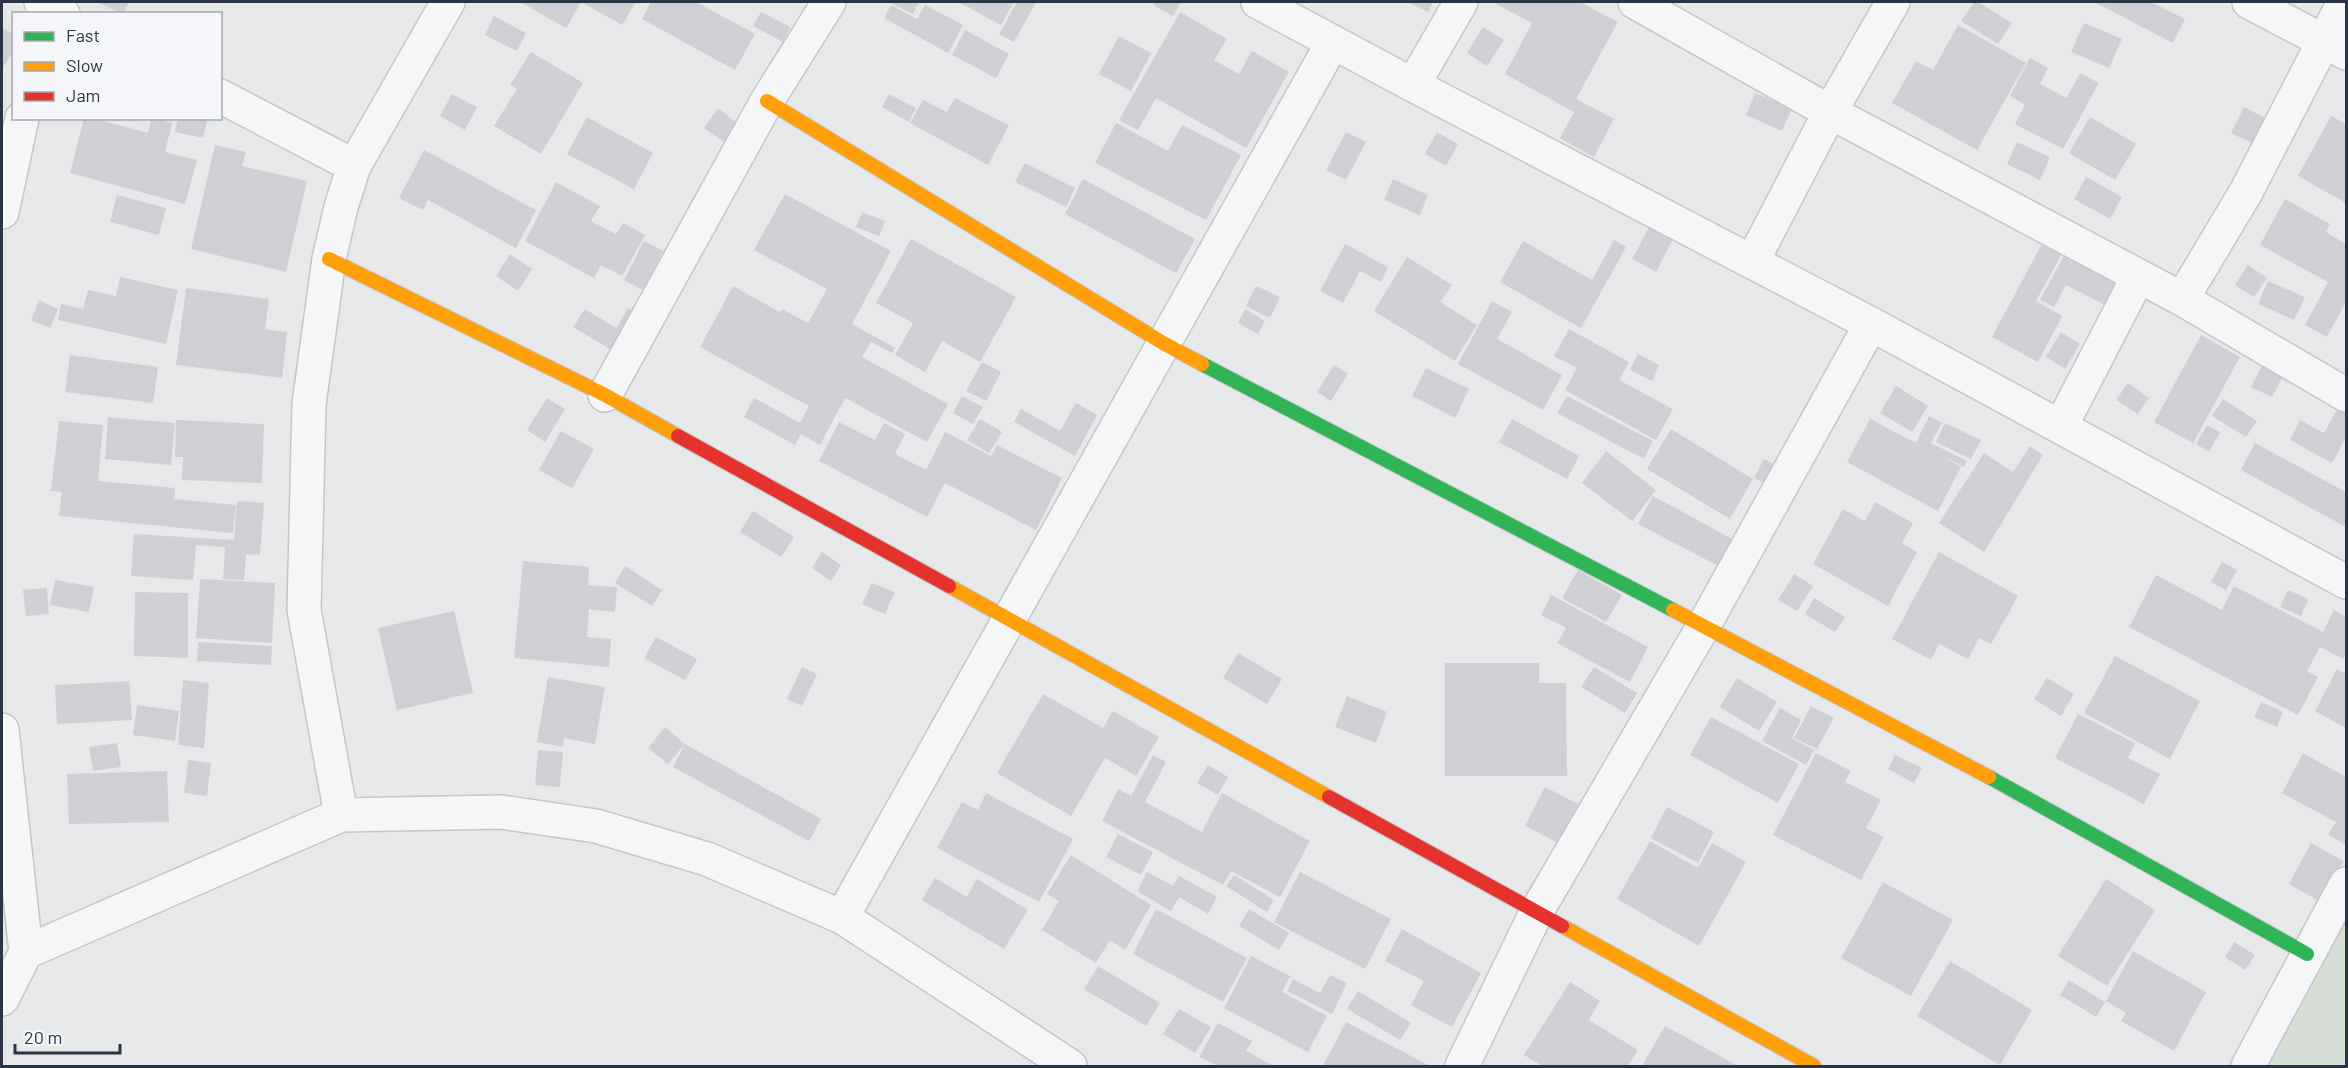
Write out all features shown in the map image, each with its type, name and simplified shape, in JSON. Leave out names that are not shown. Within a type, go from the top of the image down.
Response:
[{"type":"street","points":[[341,815],[304,610],[309,404],[329,259],[341,207],[354,166],[448,2]]},
{"type":"street","points":[[605,395],[767,100],[829,2]]},
{"type":"street","points":[[1258,2],[1871,324],[2346,582]]},
{"type":"street","points":[[1413,85],[1461,2]]},
{"type":"street","points":[[1635,2],[1830,112],[2182,299],[2346,395]]},
{"type":"street","points":[[1752,262],[1830,112],[1893,2]]},
{"type":"street","points":[[2249,2],[2335,47]]},
{"type":"street","points":[[2182,299],[2335,47],[2344,2]]},
{"type":"street","points":[[842,916],[1012,620],[1163,343],[1333,42]]},
{"type":"street","points":[[222,97],[354,166]]},
{"type":"street","points":[[767,100],[1163,343],[1977,770],[2307,954]]},
{"type":"street","points":[[2,212],[22,120]]},
{"type":"street","points":[[329,259],[605,395],[1814,1066]]},
{"type":"street","points":[[2061,426],[2138,277]]},
{"type":"street","points":[[1462,1066],[1537,911],[1703,627],[1871,324]]},
{"type":"street","points":[[2,730],[26,952],[2,999]]},
{"type":"street","points":[[26,952],[341,815],[501,812],[596,826],[707,859],[842,916],[1070,1066]]},
{"type":"street","points":[[2248,1066],[2346,884]]},
{"type":"shaded area","points":[[2346,915],[2346,1066],[2267,1066]]},
{"type":"building","points":[[96,2],[129,2],[124,12],[118,12]]},
{"type":"building","points":[[520,2],[581,2],[566,28]]},
{"type":"building","points":[[581,2],[636,2],[622,25]]},
{"type":"building","points":[[651,2],[696,2],[755,34],[735,70],[642,19]]},
{"type":"building","points":[[893,2],[919,2],[913,14],[892,4]]},
{"type":"building","points":[[958,2],[1014,2],[1001,25]]},
{"type":"building","points":[[1017,2],[1036,2],[1014,42],[999,34]]},
{"type":"building","points":[[1154,2],[1181,2],[1173,16],[1153,5]]},
{"type":"building","points":[[1407,2],[1433,2],[1428,12]]},
{"type":"building","points":[[1492,2],[1580,2],[1618,22],[1576,99],[1614,119],[1594,157],[1560,138],[1574,112],[1505,74],[1532,23]]},
{"type":"building","points":[[1974,2],[1978,2],[2012,23],[1998,44],[1961,21]]},
{"type":"building","points":[[2094,2],[2151,2],[2185,19],[2173,43]]},
{"type":"building","points":[[891,5],[917,19],[925,5],[963,25],[948,53],[884,18]]},
{"type":"building","points":[[761,12],[790,27],[783,42],[753,26]]},
{"type":"building","points":[[1180,12],[1227,39],[1214,60],[1239,74],[1252,51],[1289,72],[1246,148],[1156,98],[1138,130],[1119,120]]},
{"type":"building","points":[[494,16],[526,33],[517,51],[485,35]]},
{"type":"building","points":[[2084,23],[2122,39],[2109,68],[2071,52]]},
{"type":"building","points":[[1958,25],[2026,63],[1977,150],[1892,103],[1916,61],[1933,70]]},
{"type":"building","points":[[1483,27],[1504,40],[1487,66],[1467,53]]},
{"type":"building","points":[[2,28],[12,33],[12,52],[2,70]]},
{"type":"building","points":[[965,30],[1009,54],[996,78],[952,55]]},
{"type":"building","points":[[1119,36],[1151,53],[1131,91],[1099,74]]},
{"type":"building","points":[[531,52],[583,83],[541,154],[494,126],[517,89],[510,85]]},
{"type":"building","points":[[2030,58],[2048,68],[2040,84],[2067,98],[2080,73],[2099,83],[2063,149],[2015,124],[2025,105],[2010,96]]},
{"type":"building","points":[[1755,93],[1792,108],[1782,131],[1746,115]]},
{"type":"building","points":[[452,94],[477,107],[465,130],[440,116]]},
{"type":"building","points":[[889,94],[916,108],[909,122],[882,107]]},
{"type":"building","points":[[955,98],[1009,125],[988,165],[910,123],[923,100],[947,112]]},
{"type":"building","points":[[2244,107],[2265,118],[2252,143],[2231,133]]},
{"type":"building","points":[[718,108],[737,123],[724,142],[704,128]]},
{"type":"building","points":[[2331,116],[2346,124],[2346,203],[2298,176]]},
{"type":"building","points":[[587,117],[653,153],[634,189],[567,154]]},
{"type":"building","points":[[2090,117],[2136,144],[2115,180],[2069,153]]},
{"type":"building","points":[[83,120],[99,120],[148,133],[151,120],[172,123],[165,152],[197,160],[185,204],[70,173]]},
{"type":"building","points":[[178,120],[208,120],[203,138],[175,132]]},
{"type":"building","points":[[1116,123],[1168,151],[1182,125],[1241,155],[1206,220],[1095,163]]},
{"type":"building","points":[[1346,132],[1366,142],[1346,180],[1326,170]]},
{"type":"building","points":[[1437,132],[1458,144],[1446,166],[1425,154]]},
{"type":"building","points":[[2017,142],[2050,157],[2040,180],[2007,164]]},
{"type":"building","points":[[215,145],[246,152],[242,166],[307,181],[286,272],[191,249]]},
{"type":"building","points":[[424,150],[536,210],[516,248],[428,200],[423,210],[399,198]]},
{"type":"building","points":[[1025,163],[1075,188],[1066,207],[1015,182]]},
{"type":"building","points":[[2086,177],[2122,197],[2110,219],[2074,199]]},
{"type":"building","points":[[1083,179],[1195,239],[1176,273],[1065,214]]},
{"type":"building","points":[[1393,179],[1428,195],[1420,215],[1384,200]]},
{"type":"building","points":[[556,182],[600,206],[591,221],[616,234],[623,223],[645,235],[622,276],[601,265],[594,278],[525,241]]},
{"type":"building","points":[[785,194],[891,251],[852,324],[895,348],[892,353],[871,342],[862,357],[948,404],[927,442],[845,398],[820,445],[801,434],[795,445],[744,417],[754,398],[800,423],[809,406],[700,347],[733,286],[780,312],[782,309],[808,323],[827,289],[754,250]]},
{"type":"building","points":[[117,195],[166,208],[159,235],[110,222]]},
{"type":"building","points":[[2285,199],[2330,224],[2326,232],[2346,244],[2346,302],[2327,337],[2305,325],[2328,282],[2260,245]]},
{"type":"building","points":[[862,212],[885,221],[879,236],[856,227]]},
{"type":"building","points":[[1653,220],[1676,233],[1656,272],[1632,259]]},
{"type":"building","points":[[911,239],[1016,297],[980,362],[942,341],[925,372],[895,355],[913,323],[876,303]]},
{"type":"building","points":[[1614,240],[1626,247],[1581,328],[1500,282],[1523,241],[1592,280]]},
{"type":"building","points":[[644,241],[663,251],[643,290],[624,280]]},
{"type":"building","points":[[2043,242],[2063,252],[2036,301],[2062,316],[2038,362],[1992,337]]},
{"type":"building","points":[[1345,244],[1388,267],[1381,282],[1360,271],[1343,303],[1320,291]]},
{"type":"building","points":[[2066,252],[2122,282],[2109,307],[2066,285],[2054,307],[2040,300]]},
{"type":"building","points":[[510,254],[532,269],[518,291],[496,276]]},
{"type":"building","points":[[1407,257],[1452,285],[1440,302],[1477,325],[1455,361],[1374,311]]},
{"type":"building","points":[[2248,265],[2267,278],[2254,297],[2235,285]]},
{"type":"building","points":[[120,277],[178,290],[166,344],[58,320],[61,304],[83,309],[88,290],[116,296]]},
{"type":"building","points":[[2268,281],[2305,297],[2294,320],[2258,304]]},
{"type":"building","points":[[1256,286],[1280,297],[1270,318],[1246,306]]},
{"type":"building","points":[[186,288],[269,299],[265,329],[287,332],[282,378],[176,365]]},
{"type":"building","points":[[39,300],[58,309],[50,328],[31,320]]},
{"type":"building","points":[[1492,301],[1512,312],[1497,339],[1562,375],[1543,410],[1458,364]]},
{"type":"building","points":[[628,308],[646,319],[623,357],[573,327],[585,309],[616,328]]},
{"type":"building","points":[[1245,309],[1265,321],[1258,334],[1238,323]]},
{"type":"building","points":[[1569,329],[1629,362],[1619,380],[1673,409],[1656,440],[1565,390],[1577,368],[1554,356]]},
{"type":"building","points":[[2061,332],[2080,344],[2065,369],[2046,357]]},
{"type":"building","points":[[2201,335],[2240,357],[2193,443],[2154,422]]},
{"type":"building","points":[[1638,354],[1659,365],[1652,381],[1630,370]]},
{"type":"building","points":[[70,355],[158,367],[153,403],[65,392]]},
{"type":"building","points":[[982,362],[1001,372],[986,401],[966,391]]},
{"type":"building","points":[[1334,365],[1348,374],[1331,401],[1317,392]]},
{"type":"building","points":[[2262,366],[2283,376],[2272,397],[2251,387]]},
{"type":"building","points":[[1426,368],[1469,389],[1455,418],[1412,396]]},
{"type":"building","points":[[2128,383],[2149,398],[2138,414],[2116,400]]},
{"type":"building","points":[[1896,386],[1928,406],[1912,432],[1880,413]]},
{"type":"building","points":[[962,396],[983,407],[973,424],[953,413]]},
{"type":"building","points":[[1567,396],[1653,441],[1644,459],[1557,413]]},
{"type":"building","points":[[547,398],[565,409],[545,442],[527,430]]},
{"type":"building","points":[[2223,399],[2257,421],[2246,437],[2212,416]]},
{"type":"building","points":[[1076,403],[1097,415],[1075,456],[1014,422],[1021,409],[1060,431]]},
{"type":"building","points":[[2340,404],[2346,408],[2346,437],[2332,463],[2290,440],[2300,420],[2324,433]]},
{"type":"building","points":[[1929,416],[1942,423],[1931,443],[1967,461],[1964,467],[1940,455],[1961,467],[1938,511],[1847,462],[1870,419],[1916,443]]},
{"type":"building","points":[[108,417],[175,423],[171,465],[105,459]]},
{"type":"building","points":[[980,419],[1002,432],[989,453],[967,440]]},
{"type":"building","points":[[1512,419],[1579,456],[1567,479],[1499,442]]},
{"type":"building","points":[[176,420],[264,424],[262,483],[182,480],[183,457],[175,457]]},
{"type":"building","points":[[59,421],[103,425],[98,481],[175,488],[174,499],[236,505],[233,533],[59,516],[62,492],[51,491]]},
{"type":"building","points":[[839,422],[875,440],[884,423],[905,434],[895,454],[926,470],[945,432],[991,456],[997,445],[1062,478],[1036,530],[945,483],[927,517],[819,461]]},
{"type":"building","points":[[1945,423],[1981,440],[1971,459],[1936,442]]},
{"type":"building","points":[[2207,425],[2220,432],[2209,452],[2196,444]]},
{"type":"building","points":[[1671,429],[1753,479],[1730,519],[1647,469]]},
{"type":"building","points":[[561,431],[594,449],[572,488],[539,470]]},
{"type":"building","points":[[2255,443],[2346,492],[2346,527],[2241,470]]},
{"type":"building","points":[[2030,446],[2043,455],[1984,552],[1939,523],[1984,453],[2013,472]]},
{"type":"building","points":[[1606,451],[1656,490],[1632,521],[1582,483]]},
{"type":"building","points":[[1764,459],[1783,469],[1773,488],[1754,478]]},
{"type":"building","points":[[1653,496],[1738,542],[1724,569],[1638,524]]},
{"type":"building","points":[[237,501],[264,503],[260,555],[246,554],[244,580],[223,579],[225,547],[196,545],[193,580],[131,576],[134,534],[234,540]]},
{"type":"building","points":[[1875,502],[1913,523],[1902,543],[1917,552],[1888,606],[1813,564],[1843,509],[1865,521]]},
{"type":"building","points":[[753,511],[794,537],[781,557],[740,532]]},
{"type":"building","points":[[822,552],[841,565],[831,581],[812,568]]},
{"type":"building","points":[[1939,552],[2018,596],[1991,644],[1979,638],[1968,659],[1939,644],[1931,660],[1892,639]]},
{"type":"building","points":[[523,561],[589,567],[588,585],[617,587],[615,612],[589,609],[587,637],[611,639],[609,667],[514,658]]},
{"type":"building","points":[[2222,562],[2237,570],[2226,590],[2211,582]]},
{"type":"building","points":[[625,566],[662,590],[652,606],[615,583]]},
{"type":"building","points":[[1578,570],[1622,595],[1606,622],[1562,598]]},
{"type":"building","points":[[1794,574],[1813,586],[1797,611],[1778,600]]},
{"type":"building","points":[[2156,575],[2222,610],[2234,586],[2323,632],[2334,610],[2346,617],[2346,652],[2343,659],[2320,647],[2307,671],[2318,677],[2298,715],[2129,627]]},
{"type":"building","points":[[200,579],[275,583],[272,643],[196,638]]},
{"type":"building","points":[[55,580],[94,587],[89,612],[50,605]]},
{"type":"building","points":[[872,583],[895,592],[885,614],[862,604]]},
{"type":"building","points":[[47,588],[49,614],[26,616],[23,590]]},
{"type":"building","points":[[2288,590],[2308,599],[2301,616],[2280,607]]},
{"type":"building","points":[[135,592],[188,593],[188,658],[134,656]]},
{"type":"building","points":[[1551,595],[1648,647],[1630,682],[1557,643],[1566,628],[1541,615]]},
{"type":"building","points":[[1814,598],[1845,617],[1835,632],[1805,614]]},
{"type":"building","points":[[454,611],[473,693],[397,710],[378,628]]},
{"type":"building","points":[[656,637],[697,659],[685,680],[644,658]]},
{"type":"building","points":[[198,642],[272,646],[271,665],[197,661]]},
{"type":"building","points":[[1238,653],[1282,679],[1267,704],[1223,678]]},
{"type":"building","points":[[2115,656],[2200,701],[2170,759],[2084,713]]},
{"type":"building","points":[[1445,663],[1539,663],[1539,683],[1566,683],[1567,776],[1445,776]]},
{"type":"building","points":[[802,667],[817,674],[802,706],[787,699]]},
{"type":"building","points":[[1594,667],[1637,693],[1625,713],[1581,687]]},
{"type":"building","points":[[2337,669],[2346,674],[2346,728],[2315,711]]},
{"type":"building","points":[[548,677],[605,687],[595,744],[564,738],[563,747],[537,742]]},
{"type":"building","points":[[1737,678],[1777,702],[1759,731],[1720,707]]},
{"type":"building","points":[[2047,678],[2074,694],[2061,716],[2034,699]]},
{"type":"building","points":[[183,680],[209,683],[204,748],[178,745]]},
{"type":"building","points":[[129,681],[132,720],[57,724],[55,685]]},
{"type":"building","points":[[1043,694],[1103,728],[1113,711],[1159,737],[1136,776],[1105,758],[1071,816],[997,773]]},
{"type":"building","points":[[1347,696],[1387,712],[1376,743],[1335,727]]},
{"type":"building","points":[[2261,702],[2283,712],[2277,727],[2254,717]]},
{"type":"building","points":[[137,705],[179,711],[175,741],[133,735]]},
{"type":"building","points":[[1811,706],[1834,718],[1817,749],[1794,738]]},
{"type":"building","points":[[1780,708],[1801,720],[1792,738],[1814,750],[1806,765],[1762,741]]},
{"type":"building","points":[[2078,714],[2135,743],[2128,758],[2160,774],[2144,804],[2055,758]]},
{"type":"building","points":[[1711,717],[1799,764],[1778,803],[1690,755]]},
{"type":"building","points":[[665,727],[685,744],[668,764],[648,748]]},
{"type":"building","points":[[117,743],[121,767],[93,771],[89,747]]},
{"type":"building","points":[[685,744],[821,819],[809,841],[673,767]]},
{"type":"building","points":[[538,750],[563,752],[560,787],[535,785]]},
{"type":"building","points":[[1816,753],[1851,771],[1845,782],[1881,800],[1866,828],[1884,837],[1861,880],[1773,835]]},
{"type":"building","points":[[2303,753],[2346,777],[2346,845],[2328,835],[2336,822],[2282,793]]},
{"type":"building","points":[[1153,755],[1166,762],[1145,802],[1202,832],[1222,793],[1310,841],[1280,897],[1231,871],[1223,885],[1102,821],[1118,789],[1131,796]]},
{"type":"building","points":[[1895,755],[1922,768],[1914,783],[1888,769]]},
{"type":"building","points":[[188,760],[211,763],[207,796],[184,793]]},
{"type":"building","points":[[1208,765],[1228,777],[1218,795],[1197,783]]},
{"type":"building","points":[[167,771],[169,822],[69,824],[67,774]]},
{"type":"building","points":[[1545,787],[1578,804],[1558,843],[1525,826]]},
{"type":"building","points":[[986,793],[1073,839],[1039,902],[937,848],[962,802],[978,810]]},
{"type":"building","points":[[1667,807],[1714,832],[1698,863],[1651,838]]},
{"type":"building","points":[[1118,834],[1153,852],[1141,875],[1106,857]]},
{"type":"building","points":[[1650,841],[1698,868],[1712,843],[1746,862],[1699,946],[1617,899]]},
{"type":"building","points":[[2311,843],[2344,861],[2321,902],[2289,884]]},
{"type":"building","points":[[1071,855],[1151,905],[1125,950],[1110,940],[1096,963],[1042,930],[1059,901],[1047,894]]},
{"type":"building","points":[[1147,872],[1173,886],[1179,876],[1217,897],[1208,914],[1179,897],[1171,911],[1137,891]]},
{"type":"building","points":[[1300,872],[1391,919],[1365,969],[1274,922]]},
{"type":"building","points":[[1234,875],[1274,900],[1267,912],[1226,886]]},
{"type":"building","points":[[935,878],[967,897],[977,879],[1028,910],[1004,949],[922,900]]},
{"type":"building","points":[[2106,879],[2155,910],[2107,986],[2058,956]]},
{"type":"building","points":[[1883,882],[1953,920],[1911,996],[1841,958]]},
{"type":"building","points":[[1156,909],[1247,958],[1223,1002],[1133,954]]},
{"type":"building","points":[[1249,909],[1289,933],[1279,950],[1239,926]]},
{"type":"building","points":[[1402,929],[1481,973],[1452,1027],[1411,1005],[1424,981],[1385,961]]},
{"type":"building","points":[[2234,942],[2255,955],[2245,970],[2225,957]]},
{"type":"building","points":[[2133,951],[2206,992],[2174,1051],[2121,1021],[2126,1013],[2106,1001]]},
{"type":"building","points":[[1251,956],[1290,976],[1282,992],[1327,1016],[1308,1052],[1224,1008]]},
{"type":"building","points":[[1950,961],[2032,1010],[2000,1065],[1917,1016]]},
{"type":"building","points":[[1098,966],[1160,1003],[1146,1026],[1084,989]]},
{"type":"building","points":[[1330,975],[1347,983],[1332,1014],[1287,991],[1293,979],[1320,993]]},
{"type":"building","points":[[2069,980],[2105,1002],[2096,1017],[2060,995]]},
{"type":"building","points":[[1570,982],[1600,1001],[1589,1020],[1638,1050],[1628,1066],[1543,1066],[1524,1055]]},
{"type":"building","points":[[1358,991],[1411,1023],[1400,1040],[1347,1009]]},
{"type":"building","points":[[1179,1009],[1211,1027],[1195,1053],[1163,1034]]},
{"type":"building","points":[[1346,1022],[1430,1066],[1323,1066]]},
{"type":"building","points":[[1218,1023],[1252,1041],[1246,1051],[1274,1066],[1218,1066],[1199,1057]]},
{"type":"building","points":[[1665,1026],[1738,1066],[1642,1066]]},
{"type":"traffic: fast","points":[[1202,364],[1673,610]]},
{"type":"traffic: fast","points":[[1989,777],[2307,954]]},
{"type":"traffic: slow","points":[[767,101],[1163,343],[1202,364]]},
{"type":"traffic: slow","points":[[329,259],[605,395],[678,436]]},
{"type":"traffic: slow","points":[[949,586],[1329,797]]},
{"type":"traffic: slow","points":[[1673,610],[1989,777]]},
{"type":"traffic: slow","points":[[1562,926],[1814,1066]]},
{"type":"traffic: jam","points":[[678,436],[949,586]]},
{"type":"traffic: jam","points":[[1329,797],[1562,926]]}]
